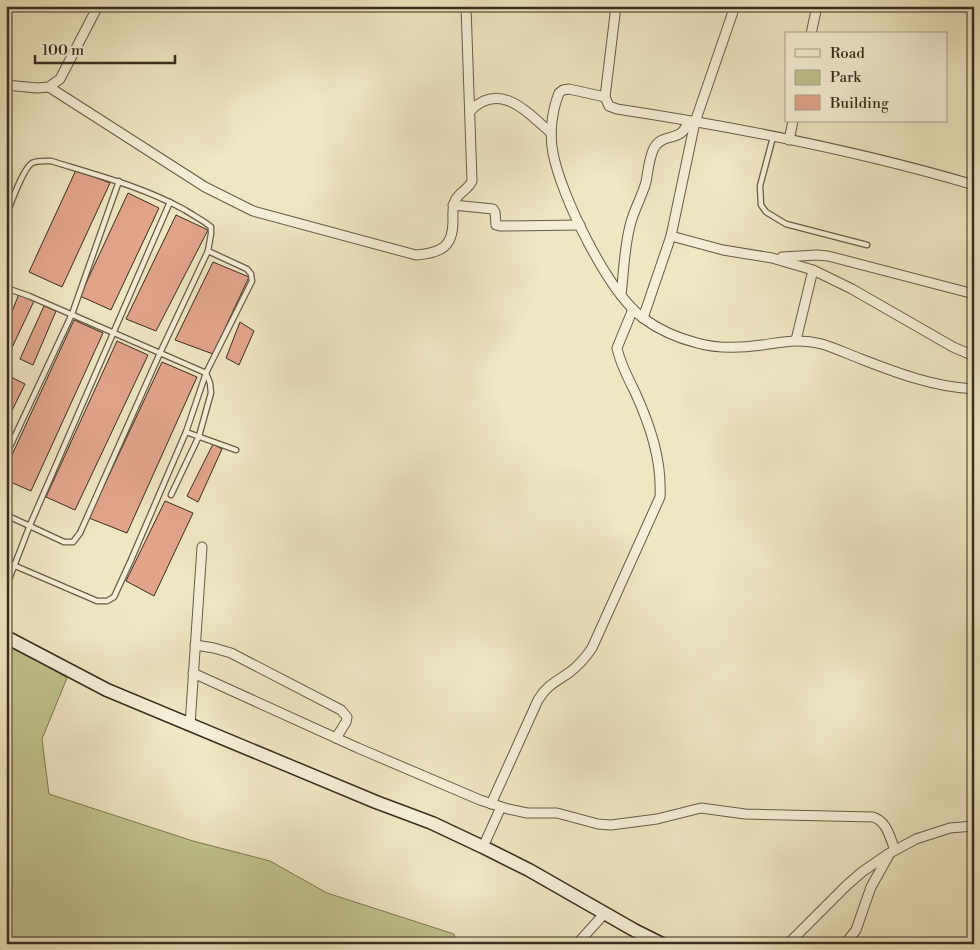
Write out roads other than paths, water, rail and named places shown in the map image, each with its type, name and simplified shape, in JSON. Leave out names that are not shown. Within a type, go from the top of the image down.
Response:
[{"type":"main road","points":[[6,636],[107,690],[376,802],[432,823],[529,870],[662,944]]},
{"type":"street","points":[[6,84],[37,88],[49,87],[60,79],[98,6]]},
{"type":"street","points":[[49,87],[205,187],[252,211],[416,255],[428,254],[441,250],[449,242],[453,230],[453,205],[456,198],[465,191],[472,181],[466,6]]},
{"type":"street","points":[[616,6],[606,97],[609,106],[789,140],[974,185]]},
{"type":"street","points":[[643,318],[671,236],[692,121],[735,6]]},
{"type":"street","points":[[811,32],[817,6]]},
{"type":"street","points":[[606,97],[569,89],[563,90],[559,94],[556,100],[551,133],[553,153],[557,169],[580,225],[595,255],[621,295],[643,318],[677,337],[700,344],[739,347],[796,340],[822,344],[888,369],[939,385],[974,389]]},
{"type":"street","points":[[470,111],[481,101],[489,98],[503,99],[520,107],[551,133]]},
{"type":"street","points":[[621,295],[631,220],[642,196],[654,148],[664,139],[681,134],[692,121]]},
{"type":"street","points":[[789,140],[793,122]]},
{"type":"street","points":[[453,205],[493,209],[496,225],[500,226],[580,225]]},
{"type":"street","points":[[671,236],[723,250],[772,258],[813,270],[852,289],[953,347],[974,356]]},
{"type":"street","points":[[772,258],[828,256],[974,294]]},
{"type":"street","points":[[796,340],[813,270]]},
{"type":"street","points":[[483,847],[496,806],[538,700],[551,683],[571,671],[585,658],[592,648],[660,497],[659,464],[649,426],[617,348],[633,309]]},
{"type":"street","points":[[190,725],[202,547]]},
{"type":"street","points":[[195,645],[231,653],[341,710],[347,717],[336,738]]},
{"type":"street","points":[[193,674],[336,738],[496,806],[527,813],[557,813],[598,824],[611,825],[668,817],[701,808],[745,814],[873,817],[880,819],[884,824],[893,851],[872,887],[856,930],[845,944]]},
{"type":"street","points":[[788,944],[847,885],[862,872],[893,851],[916,839],[950,828],[974,826]]},
{"type":"street","points":[[577,944],[604,913]]},
{"type":"lane","points":[[773,137],[760,186],[761,205],[766,212],[786,224],[867,244]]},
{"type":"lane","points":[[6,216],[26,170],[32,164],[41,161],[51,161],[119,181],[170,202],[206,222],[211,227],[208,251],[160,353],[80,533],[73,542],[64,542],[6,514]]},
{"type":"lane","points":[[6,455],[72,314],[119,181]]},
{"type":"lane","points":[[6,587],[30,525],[170,202]]},
{"type":"lane","points":[[6,562],[97,602],[107,601],[114,597],[186,432],[206,373],[252,281],[251,274],[246,269],[208,251]]},
{"type":"lane","points":[[6,288],[72,314],[206,373],[210,383],[210,393],[199,436],[171,495]]},
{"type":"lane","points":[[186,432],[236,450]]}]
